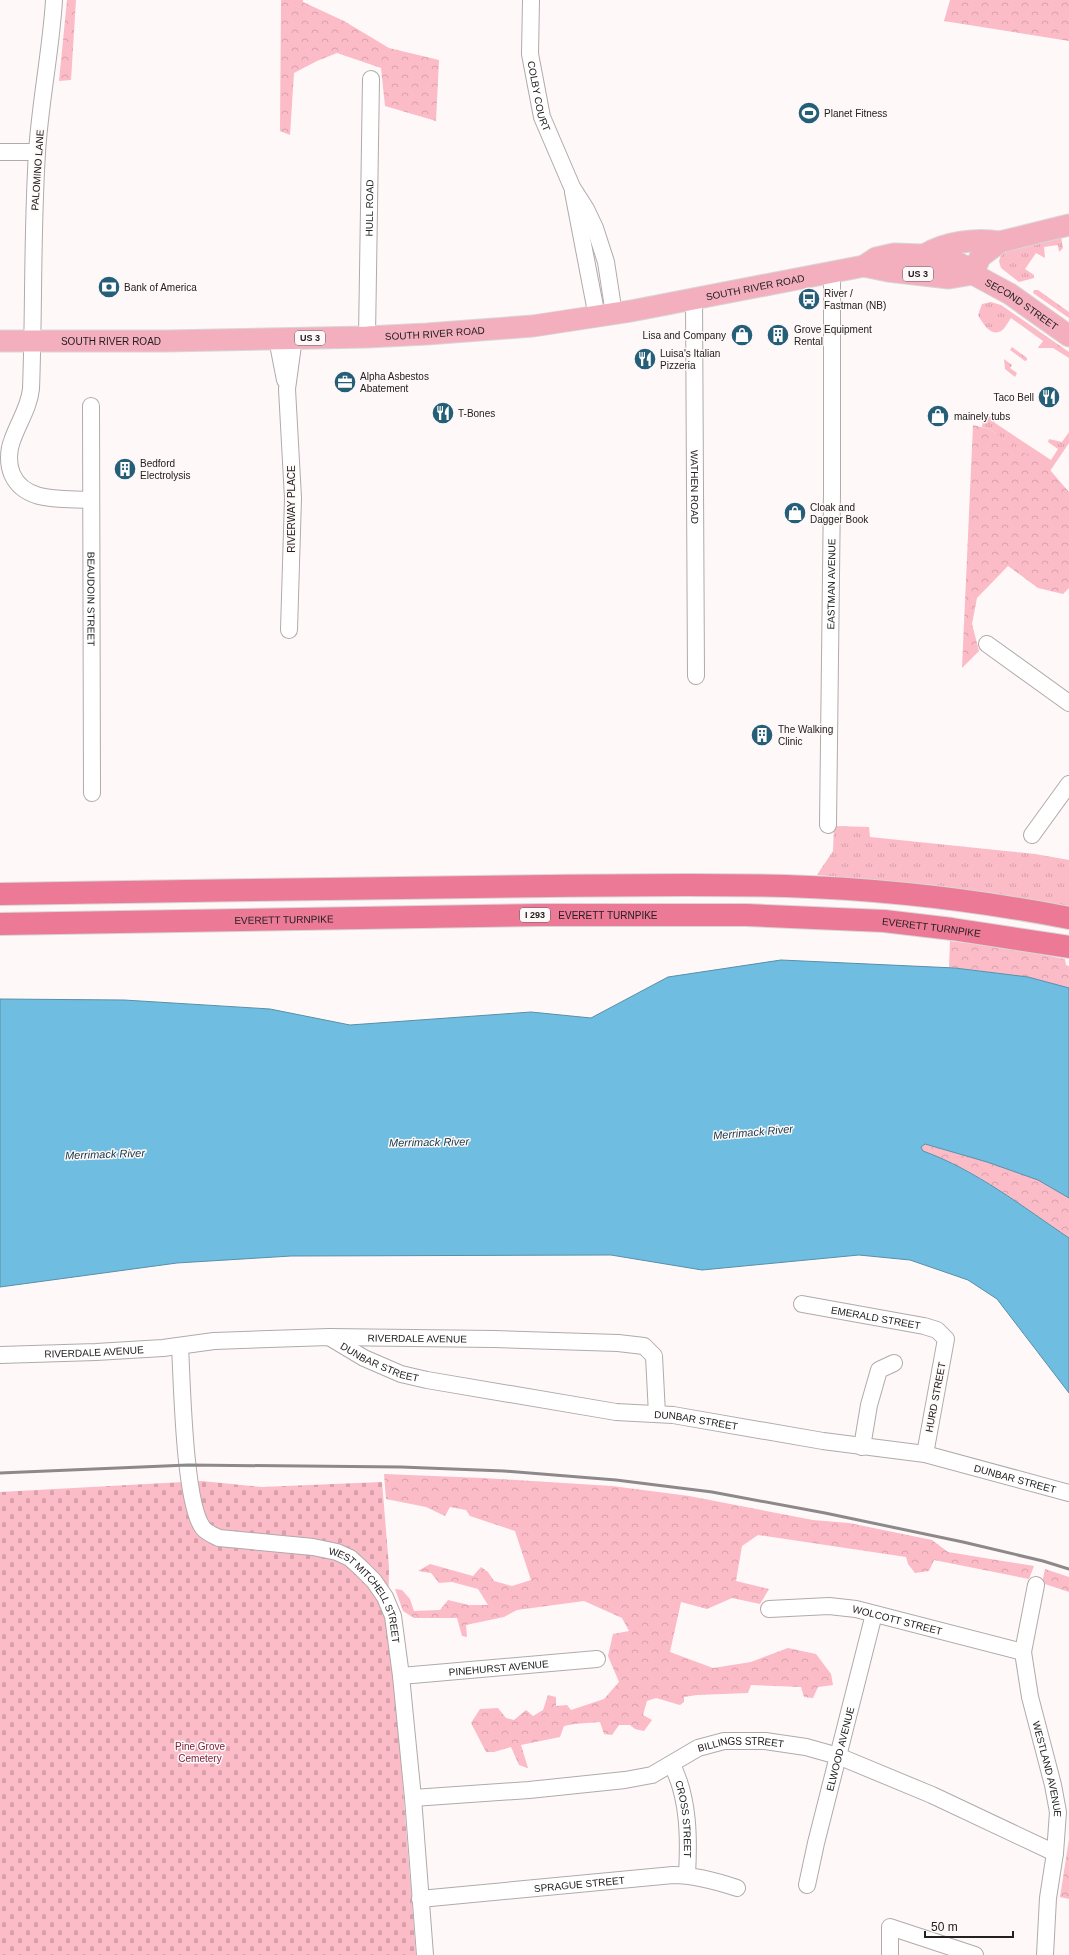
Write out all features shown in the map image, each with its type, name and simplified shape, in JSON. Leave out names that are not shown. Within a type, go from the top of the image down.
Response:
[{"type":"highway","points":[[0,894],[494,886],[773,886],[905,895],[979,904],[1069,918]]},
{"type":"highway","name":"EVERETT TURNPIKE","points":[[0,924],[532,915],[746,915],[884,922],[952,929],[1069,947]]},
{"type":"main road","points":[[923,255],[946,245],[976,241],[1000,242],[1069,224]]},
{"type":"main road","points":[[973,274],[980,257],[1000,242]]},
{"type":"main road","name":"SOUTH RIVER ROAD","points":[[864,266],[876,258],[894,254],[923,255],[957,262],[973,274]]},
{"type":"main road","name":"SOUTH RIVER ROAD","points":[[0,341],[31,342],[367,337],[427,334],[533,326],[606,315],[864,266],[888,271],[949,278],[973,274]]},
{"type":"main road","name":"SECOND STREET","points":[[973,274],[1010,294],[1069,336]]},
{"type":"street","name":"PALOMINO LANE","points":[[54,0],[52,36],[37,152],[30,395],[10,445],[9,462],[12,473],[20,487],[35,496],[91,500]]},
{"type":"street","name":"COLBY COURT","points":[[531,0],[530,54],[542,117],[572,187],[575,212],[606,315]]},
{"type":"street","name":"HULL ROAD","points":[[367,337],[371,79]]},
{"type":"street","points":[[0,152],[37,152]]},
{"type":"street","name":"EASTMAN AVENUE","points":[[828,825],[832,484],[832,271]]},
{"type":"street","name":"WATHEN ROAD","points":[[694,298],[696,676]]},
{"type":"street","name":"RIVERWAY PLACE","points":[[286,338],[287,389],[293,498],[289,630]]},
{"type":"street","name":"BEAUDOIN STREET","points":[[91,406],[92,793]]},
{"type":"street","points":[[986,644],[1069,703]]},
{"type":"street","points":[[1032,835],[1069,784]]},
{"type":"street","name":"EMERALD STREET","points":[[802,1304],[924,1326],[937,1330],[946,1339]]},
{"type":"street","name":"RIVERDALE AVENUE","points":[[0,1355],[96,1352],[214,1342],[329,1337],[502,1339],[618,1343],[644,1346],[654,1356],[657,1414]]},
{"type":"street","name":"DUNBAR STREET","points":[[329,1337],[364,1358],[401,1374],[427,1380],[616,1412],[657,1414],[862,1447],[925,1454],[1069,1493]]},
{"type":"street","name":"HURD STREET","points":[[925,1454],[946,1339]]},
{"type":"street","name":"WEST MITCHELL STREET","points":[[180,1346],[188,1465],[194,1504],[203,1528],[219,1538],[313,1547],[337,1552],[350,1558],[374,1581],[388,1604],[393,1616],[401,1676],[413,1798],[424,1955]]},
{"type":"street","points":[[862,1447],[874,1383],[879,1370],[894,1363]]},
{"type":"street","name":"WESTLAND AVENUE","points":[[1036,1585],[1023,1652],[1030,1698],[1053,1785],[1058,1812],[1055,1853],[1048,1898],[1045,1955]]},
{"type":"street","name":"WOLCOTT STREET","points":[[769,1609],[835,1607],[874,1614],[1023,1652]]},
{"type":"street","name":"ELWOOD AVENUE","points":[[807,1885],[874,1614]]},
{"type":"street","name":"PINEHURST AVENUE","points":[[401,1676],[597,1659]]},
{"type":"street","name":"BILLINGS STREET","points":[[413,1798],[529,1790],[625,1780],[652,1775],[672,1765],[686,1753],[698,1748],[724,1741],[765,1741],[806,1747],[838,1756],[932,1795],[1055,1853]]},
{"type":"street","name":"CROSS STREET","points":[[672,1765],[679,1778],[686,1818],[687,1875]]},
{"type":"street","name":"SPRAGUE STREET","points":[[420,1899],[673,1875],[687,1875],[737,1888]]},
{"type":"street","points":[[890,1955],[890,1926],[975,1955]]},
{"type":"green space","points":[[67,0],[76,0],[71,80],[59,81]]},
{"type":"green space","points":[[281,0],[303,0],[303,2],[344,21],[389,48],[439,60],[436,121],[385,106],[381,68],[337,53],[294,73],[290,135],[280,131]]},
{"type":"green space","points":[[950,0],[1069,0],[1069,41],[944,21]]},
{"type":"green space","points":[[1061,237],[1063,248],[1059,252],[1058,245],[1044,247],[1045,258],[1036,253],[1025,269],[1034,275],[1034,278],[1019,282],[1001,268],[999,261],[1001,255],[1009,248]]},
{"type":"green space","points":[[1034,290],[1038,290],[1069,312],[1069,318],[1033,293]]},
{"type":"green space","points":[[991,302],[1001,305],[1069,352],[1069,358],[1053,348],[1038,348],[1043,341],[1011,318],[1001,331],[993,332],[987,328],[978,315],[982,304]]},
{"type":"green space","points":[[1012,347],[1027,358],[1027,360],[1025,361],[1010,350]]},
{"type":"green space","points":[[1004,359],[1012,365],[1010,368],[1017,373],[1015,377],[1005,369]]},
{"type":"green space","points":[[991,416],[995,423],[1051,460],[1058,449],[1048,442],[1049,439],[1062,442],[1069,432],[1069,443],[1050,471],[989,429],[982,427],[983,418]]},
{"type":"green space","points":[[973,425],[989,429],[1050,470],[1069,492],[1069,588],[1063,594],[1038,588],[1008,566],[977,598],[972,624],[979,651],[962,668]]},
{"type":"green space","points":[[834,826],[869,827],[870,837],[1035,854],[1069,860],[1069,906],[948,887],[817,875],[833,851]]},
{"type":"green space","points":[[950,941],[1008,948],[1065,959],[1066,965],[1069,966],[1069,988],[1028,977],[949,967]]},
{"type":"green space","points":[[924,1144],[987,1162],[1038,1180],[1069,1198],[1069,1238],[980,1178],[943,1159],[923,1151],[921,1146]]},
{"type":"green space","points":[[384,1474],[483,1478],[612,1486],[689,1496],[813,1520],[849,1523],[932,1540],[948,1552],[1034,1566],[1029,1579],[934,1560],[929,1571],[915,1573],[908,1564],[906,1557],[758,1535],[742,1546],[736,1581],[769,1589],[760,1604],[732,1598],[707,1609],[681,1602],[670,1652],[713,1668],[751,1662],[788,1648],[816,1654],[831,1674],[833,1685],[818,1687],[813,1698],[804,1697],[801,1687],[751,1685],[748,1693],[684,1697],[684,1702],[680,1705],[656,1698],[647,1701],[643,1715],[652,1720],[644,1731],[635,1729],[630,1725],[619,1725],[612,1735],[604,1734],[600,1722],[574,1724],[564,1726],[560,1737],[521,1745],[528,1768],[519,1765],[511,1747],[494,1752],[486,1752],[471,1723],[480,1709],[498,1708],[506,1718],[514,1720],[526,1710],[533,1716],[543,1710],[548,1695],[556,1697],[556,1706],[567,1705],[571,1710],[604,1699],[619,1682],[608,1656],[613,1634],[629,1631],[622,1618],[584,1601],[517,1610],[504,1617],[466,1625],[467,1637],[462,1636],[457,1618],[414,1618],[403,1611],[395,1589],[402,1590],[410,1599],[414,1611],[440,1610],[448,1600],[469,1605],[488,1605],[478,1589],[452,1582],[439,1583],[431,1573],[418,1571],[430,1564],[473,1576],[481,1567],[488,1572],[494,1581],[512,1586],[531,1580],[515,1531],[470,1516],[466,1510],[450,1507],[445,1516],[426,1507],[386,1499]]},
{"type":"green space","name":"Pine Grove Cemetery","points":[[202,1481],[262,1487],[382,1482],[389,1567],[388,1621],[394,1673],[416,1955],[0,1955],[0,1492]]},
{"type":"green space","points":[[1045,1569],[1069,1577],[1069,1592],[1042,1583]]},
{"type":"green space","points":[[1069,1839],[1069,1899],[1060,1897]]},
{"type":"water","name":"Merrimack River","points":[[781,960],[955,968],[1028,977],[1069,988],[1069,1198],[1038,1180],[987,1162],[925,1144],[921,1147],[923,1151],[962,1168],[999,1190],[1069,1238],[1069,1393],[997,1299],[968,1280],[910,1260],[859,1255],[702,1270],[611,1255],[291,1256],[177,1263],[0,1287],[0,999],[124,1000],[270,1009],[350,1025],[531,1012],[591,1018],[668,977]]},
{"type":"railway","points":[[0,1473],[188,1465],[401,1467],[504,1471],[616,1480],[712,1492],[825,1513],[963,1542],[1043,1561],[1069,1569]]},
{"type":"place","name":"Planet Fitness","points":[[809,113]]},
{"type":"place","name":"Bank of America","points":[[109,287]]},
{"type":"place","name":"River / Fastman (NB)","points":[[809,299]]},
{"type":"place","name":"Lisa and Company","points":[[742,335]]},
{"type":"place","name":"Grove Equipment Rental","points":[[778,335]]},
{"type":"place","name":"Luisa's Italian Pizzeria","points":[[645,359]]},
{"type":"place","name":"Alpha Asbestos Abatement","points":[[345,382]]},
{"type":"place","name":"Taco Bell","points":[[1049,397]]},
{"type":"place","name":"T-Bones","points":[[443,413]]},
{"type":"place","name":"mainely tubs","points":[[938,416]]},
{"type":"place","name":"Bedford Electrolysis","points":[[125,469]]},
{"type":"place","name":"Cloak and Dagger Book","points":[[795,513]]},
{"type":"place","name":"The Walking Clinic","points":[[762,735]]}]
